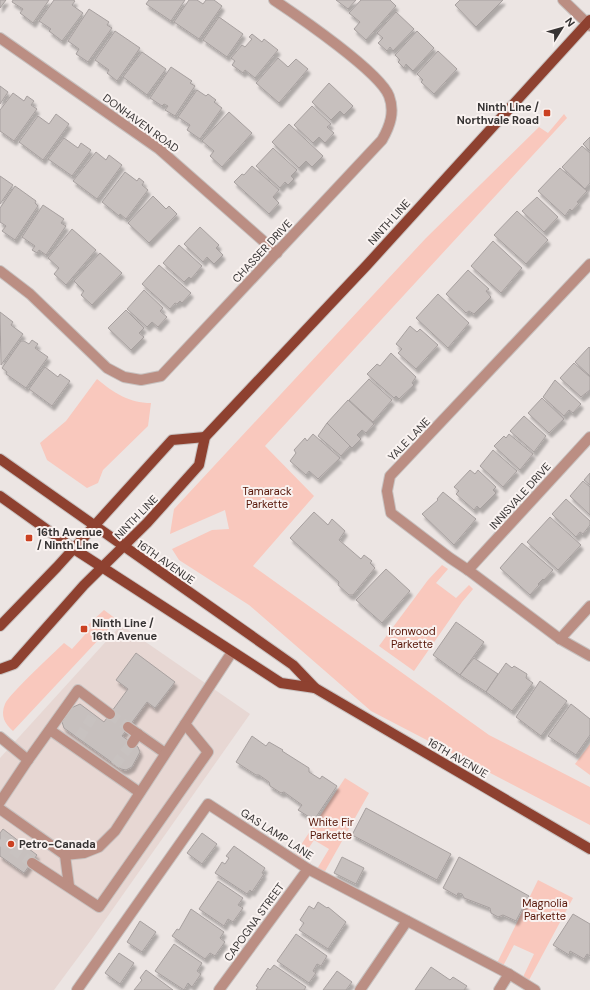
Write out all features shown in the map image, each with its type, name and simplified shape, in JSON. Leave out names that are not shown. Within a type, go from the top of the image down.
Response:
[{"type":"main road","name":"NINTH LINE","points":[[0,669],[14,664],[84,585],[124,547],[199,465],[205,437],[367,265],[589,23]]},
{"type":"main road","points":[[0,626],[74,549],[172,440],[205,437]]},
{"type":"main road","name":"16TH AVENUE","points":[[0,459],[293,665],[315,688],[590,849]]},
{"type":"main road","name":"16TH AVENUE","points":[[0,496],[74,549],[281,683],[315,688]]},
{"type":"street","name":"CHASSER DRIVE","points":[[0,271],[30,294],[107,368],[124,376],[142,380],[161,376],[382,140],[390,126],[392,114],[389,95],[374,75],[303,20],[274,0]]},
{"type":"street","points":[[563,0],[589,23]]},
{"type":"street","name":"DONHAVEN ROAD","points":[[0,38],[159,149],[277,253]]},
{"type":"street","name":"YALE LANE","points":[[590,264],[390,476],[387,491],[391,513],[560,639],[590,656]]},
{"type":"street","name":"INNISVALE DRIVE","points":[[468,570],[590,437]]},
{"type":"street","points":[[560,639],[590,606]]},
{"type":"street","points":[[0,809],[65,855],[84,853],[99,847],[115,831],[232,652]]},
{"type":"street","points":[[0,802],[78,690],[97,710],[110,714]]},
{"type":"street","points":[[32,863],[99,907],[208,752],[185,724]]},
{"type":"street","points":[[128,727],[165,753]]},
{"type":"street","points":[[50,730],[76,742],[113,768],[140,792]]},
{"type":"street","points":[[132,743],[138,734]]},
{"type":"street","points":[[0,737],[28,760]]},
{"type":"street","name":"GAS LAMP LANE","points":[[77,990],[208,804],[308,869],[509,974],[535,990]]},
{"type":"street","points":[[65,855],[69,886]]},
{"type":"street","name":"CAPOGNA STREET","points":[[219,990],[308,869]]},
{"type":"street","points":[[360,990],[407,922]]},
{"type":"street","points":[[499,990],[509,974]]},
{"type":"shaded area","points":[[121,625],[250,714],[91,940],[54,990],[0,990],[0,758]]},
{"type":"green space","name":"Tamarack Parkette","points":[[564,114],[567,118],[265,446],[314,496],[253,566],[489,735],[590,787],[590,825],[371,711],[249,605],[179,560],[172,549],[212,530],[229,529],[225,510],[170,534],[174,509],[426,238],[539,127],[548,133]]},
{"type":"green space","points":[[97,379],[122,396],[143,403],[151,403],[148,426],[103,470],[98,483],[87,488],[47,460],[40,443],[66,421]]},
{"type":"green space","name":"Ironwood Parkette","points":[[442,565],[448,569],[436,583],[456,598],[469,585],[473,589],[462,602],[414,671],[379,646],[428,580]]},
{"type":"green space","points":[[104,610],[116,619],[115,622],[13,731],[6,723],[3,716],[5,704],[8,699],[64,643],[72,649],[91,628],[88,625]]},
{"type":"green space","points":[[590,744],[590,775],[575,764]]},
{"type":"green space","name":"White Fir Parkette","points":[[345,778],[369,793],[324,873],[317,869],[329,849],[314,840],[302,858],[295,854]]},
{"type":"green space","name":"Magnolia Parkette","points":[[538,880],[573,898],[529,980],[523,977],[534,954],[514,945],[503,966],[497,963]]},
{"type":"building","points":[[0,0],[6,0],[0,8]]},
{"type":"building","points":[[13,0],[49,0],[33,23],[20,13],[23,9],[12,2]]},
{"type":"building","points":[[54,0],[73,0],[75,1],[72,5],[83,13],[62,41],[49,31],[51,29],[39,21]]},
{"type":"building","points":[[149,0],[185,0],[171,21],[146,4]]},
{"type":"building","points":[[189,0],[197,0],[203,4],[206,0],[214,0],[222,6],[199,39],[174,22]]},
{"type":"building","points":[[336,0],[356,0],[348,9]]},
{"type":"building","points":[[361,0],[390,0],[396,6],[366,40],[354,29],[360,22],[349,13]]},
{"type":"building","points":[[460,0],[503,0],[476,27],[455,5]]},
{"type":"building","points":[[89,9],[109,22],[107,25],[112,28],[88,62],[76,54],[79,49],[68,41]]},
{"type":"building","points":[[396,12],[414,29],[393,51],[390,47],[387,51],[378,43],[383,38],[377,33]]},
{"type":"building","points":[[219,17],[243,34],[227,57],[203,40]]},
{"type":"building","points":[[115,31],[140,48],[117,81],[107,73],[109,70],[95,60]]},
{"type":"building","points":[[417,31],[434,48],[413,71],[406,64],[404,68],[398,62],[400,60],[395,55]]},
{"type":"building","points":[[252,34],[262,42],[264,39],[278,50],[255,78],[245,70],[243,73],[232,65],[235,61],[231,58],[242,45],[245,47],[252,39],[249,37]]},
{"type":"building","points":[[438,51],[457,69],[434,94],[421,82],[423,80],[417,74]]},
{"type":"building","points":[[142,52],[166,69],[147,95],[123,77]]},
{"type":"building","points":[[278,58],[288,67],[296,59],[308,69],[279,103],[256,83]]},
{"type":"building","points":[[171,67],[192,81],[190,83],[195,86],[175,116],[165,110],[168,106],[164,104],[162,106],[150,98]]},
{"type":"building","points":[[329,83],[353,106],[344,115],[340,111],[331,120],[312,102]]},
{"type":"building","points":[[0,86],[8,92],[0,104]]},
{"type":"building","points":[[197,90],[206,96],[208,94],[216,100],[214,102],[222,108],[200,139],[187,130],[190,125],[178,117]]},
{"type":"building","points":[[13,93],[24,101],[27,96],[34,101],[31,105],[37,109],[14,141],[0,131],[0,110]]},
{"type":"building","points":[[312,106],[331,124],[327,127],[334,133],[325,143],[319,137],[313,143],[294,125]]},
{"type":"building","points":[[229,112],[252,133],[222,167],[210,156],[214,151],[202,141]]},
{"type":"building","points":[[56,114],[69,124],[43,160],[19,142],[38,116],[49,124]]},
{"type":"building","points":[[289,124],[323,156],[312,167],[306,161],[299,168],[272,142]]},
{"type":"building","points":[[590,137],[590,151],[583,144]]},
{"type":"building","points":[[64,138],[78,148],[81,143],[91,150],[72,176],[48,159]]},
{"type":"building","points":[[582,146],[590,153],[590,183],[585,189],[562,167]]},
{"type":"building","points":[[273,148],[297,170],[291,176],[294,179],[288,185],[285,182],[280,188],[256,166]]},
{"type":"building","points":[[96,152],[106,160],[109,155],[122,165],[97,199],[73,181]]},
{"type":"building","points":[[252,166],[279,190],[273,197],[279,203],[269,214],[234,182],[242,174],[244,175]]},
{"type":"building","points":[[560,168],[587,191],[577,202],[579,203],[572,211],[570,209],[565,216],[538,191]]},
{"type":"building","points":[[125,172],[137,181],[139,178],[144,182],[142,185],[148,190],[126,219],[120,214],[119,216],[102,202]]},
{"type":"building","points":[[0,176],[13,185],[0,204]]},
{"type":"building","points":[[15,186],[36,201],[35,203],[38,206],[15,240],[2,231],[6,226],[0,222],[0,208]]},
{"type":"building","points":[[153,196],[166,209],[169,206],[177,214],[149,243],[128,223]]},
{"type":"building","points":[[537,197],[558,217],[544,232],[522,211]]},
{"type":"building","points":[[43,205],[64,219],[61,223],[66,226],[46,255],[39,250],[37,253],[32,250],[35,246],[22,237]]},
{"type":"building","points":[[517,211],[548,240],[526,264],[494,235]]},
{"type":"building","points":[[200,227],[219,245],[216,248],[223,255],[214,264],[207,257],[203,262],[184,244]]},
{"type":"building","points":[[72,229],[96,250],[66,285],[54,274],[59,268],[48,258]]},
{"type":"building","points":[[493,241],[522,268],[501,293],[471,266]]},
{"type":"building","points":[[179,245],[202,266],[191,279],[189,277],[184,282],[163,263]]},
{"type":"building","points":[[100,253],[122,273],[92,305],[81,295],[84,291],[74,281]]},
{"type":"building","points":[[159,265],[191,293],[182,303],[180,301],[177,304],[175,303],[170,309],[142,284]]},
{"type":"building","points":[[468,270],[489,289],[486,291],[491,297],[474,314],[469,311],[466,313],[446,294]]},
{"type":"building","points":[[144,290],[163,308],[160,311],[167,317],[158,327],[152,322],[147,327],[127,309]]},
{"type":"building","points":[[438,294],[469,323],[448,348],[416,318]]},
{"type":"building","points":[[126,310],[144,328],[139,333],[144,337],[131,350],[108,328]]},
{"type":"building","points":[[0,312],[13,322],[11,325],[23,334],[1,365]]},
{"type":"building","points":[[410,326],[417,332],[420,329],[438,345],[416,369],[398,353],[402,349],[396,344]]},
{"type":"building","points":[[32,340],[38,344],[35,348],[48,357],[26,388],[6,374],[7,372],[2,368],[21,341],[29,344]]},
{"type":"building","points":[[589,347],[590,348],[590,376],[575,362]]},
{"type":"building","points":[[391,353],[416,377],[412,383],[414,385],[399,399],[396,396],[394,398],[367,374],[377,364],[380,366]]},
{"type":"building","points":[[574,363],[590,377],[590,390],[581,397],[560,378]]},
{"type":"building","points":[[45,367],[58,377],[60,374],[70,381],[52,406],[29,389]]},
{"type":"building","points":[[369,379],[392,400],[373,422],[349,400]]},
{"type":"building","points":[[555,380],[581,404],[573,413],[569,410],[564,416],[543,397]]},
{"type":"building","points":[[542,398],[564,419],[549,433],[528,413]]},
{"type":"building","points":[[348,400],[374,424],[366,433],[362,430],[357,435],[361,439],[352,448],[327,423]]},
{"type":"building","points":[[524,416],[546,436],[534,452],[510,431]]},
{"type":"building","points":[[327,423],[350,446],[341,456],[318,436]]},
{"type":"building","points":[[313,434],[340,458],[318,479],[309,471],[306,475],[290,461],[296,453],[294,450],[305,438],[307,441]]},
{"type":"building","points":[[509,434],[533,454],[520,470],[494,446],[504,436],[506,438]]},
{"type":"building","points":[[493,450],[517,471],[503,487],[480,466]]},
{"type":"building","points":[[470,470],[475,474],[478,470],[496,487],[493,490],[496,493],[480,509],[477,506],[474,510],[456,494],[459,491],[454,487]]},
{"type":"building","points":[[590,473],[590,485],[584,480]]},
{"type":"building","points":[[583,481],[590,487],[590,515],[570,496]]},
{"type":"building","points":[[443,492],[476,519],[454,545],[422,514],[438,500],[437,499]]},
{"type":"building","points":[[566,499],[590,521],[590,525],[583,534],[580,532],[576,537],[552,514]]},
{"type":"building","points":[[314,512],[328,525],[332,519],[345,531],[339,540],[361,559],[364,555],[372,561],[370,563],[375,568],[353,595],[349,595],[338,585],[339,582],[290,538]]},
{"type":"building","points":[[550,517],[581,545],[558,570],[527,542]]},
{"type":"building","points":[[522,543],[553,570],[538,584],[539,585],[530,595],[500,568]]},
{"type":"building","points":[[386,569],[410,591],[382,623],[356,600]]},
{"type":"building","points":[[456,622],[484,642],[460,675],[433,655]]},
{"type":"building","points":[[136,653],[175,682],[155,708],[147,702],[122,736],[138,747],[140,752],[132,767],[126,770],[121,769],[64,728],[62,722],[71,708],[80,704],[104,722],[128,689],[116,680]]},
{"type":"building","points":[[474,658],[498,674],[486,692],[460,675]]},
{"type":"building","points":[[506,663],[512,668],[514,666],[527,674],[526,678],[533,683],[512,711],[486,692]]},
{"type":"building","points":[[540,681],[567,701],[541,736],[516,717]]},
{"type":"building","points":[[571,704],[590,719],[590,735],[576,755],[548,736]]},
{"type":"building","points":[[252,736],[266,746],[269,742],[283,750],[282,751],[309,768],[309,772],[320,779],[322,776],[337,786],[314,820],[298,810],[302,805],[284,792],[281,793],[270,786],[269,782],[259,775],[256,775],[236,762]]},
{"type":"building","points":[[366,808],[451,854],[437,880],[352,835]]},
{"type":"building","name":"Petro-Canada","points":[[3,829],[37,855],[24,873],[0,856],[0,833]]},
{"type":"building","points":[[202,833],[217,844],[202,864],[187,853]]},
{"type":"building","points":[[234,846],[265,868],[262,873],[264,874],[252,892],[250,890],[247,894],[215,873],[222,862],[225,864],[229,858],[226,856]]},
{"type":"building","points":[[342,857],[364,868],[356,884],[334,873]]},
{"type":"building","points":[[459,857],[529,896],[516,921],[503,915],[498,917],[491,913],[490,908],[464,898],[462,894],[458,893],[457,896],[443,888]]},
{"type":"building","points":[[218,881],[243,898],[238,905],[243,908],[233,922],[228,919],[224,926],[199,909]]},
{"type":"building","points":[[318,902],[327,908],[328,907],[346,922],[328,949],[299,930],[304,923],[300,920],[309,906],[314,909]]},
{"type":"building","points":[[191,909],[224,932],[220,938],[225,942],[215,956],[210,953],[205,959],[172,936],[177,929],[179,930]]},
{"type":"building","points":[[573,914],[590,924],[590,956],[587,954],[584,959],[570,951],[569,955],[553,945]]},
{"type":"building","points":[[140,921],[156,932],[142,952],[127,942]]},
{"type":"building","points":[[296,934],[327,956],[321,966],[317,964],[313,971],[316,973],[309,983],[277,961]]},
{"type":"building","points":[[174,944],[202,963],[197,971],[201,974],[192,987],[188,983],[184,990],[155,971]]},
{"type":"building","points":[[119,953],[134,963],[120,984],[105,973]]},
{"type":"building","points":[[274,965],[306,987],[304,990],[256,990],[258,987],[256,986],[268,968],[270,970]]},
{"type":"building","points":[[431,967],[450,980],[453,977],[467,986],[464,990],[415,990]]},
{"type":"building","points":[[146,970],[173,990],[134,990],[142,980],[140,978]]},
{"type":"building","points":[[337,971],[352,982],[346,990],[323,990]]},
{"type":"tunnel","points":[[79,738],[94,714]]},
{"type":"tunnel","points":[[110,714],[128,727]]},
{"type":"tunnel","points":[[115,765],[132,743]]},
{"type":"tunnel","points":[[0,840],[32,863]]},
{"type":"place","name":"Ninth Line / Northvale Road","points":[[547,113]]},
{"type":"place","name":"16th Avenue / Ninth Line","points":[[29,538]]},
{"type":"place","name":"Ninth Line / 16th Avenue","points":[[84,629]]},
{"type":"place","name":"Petro-Canada","points":[[11,844]]}]
